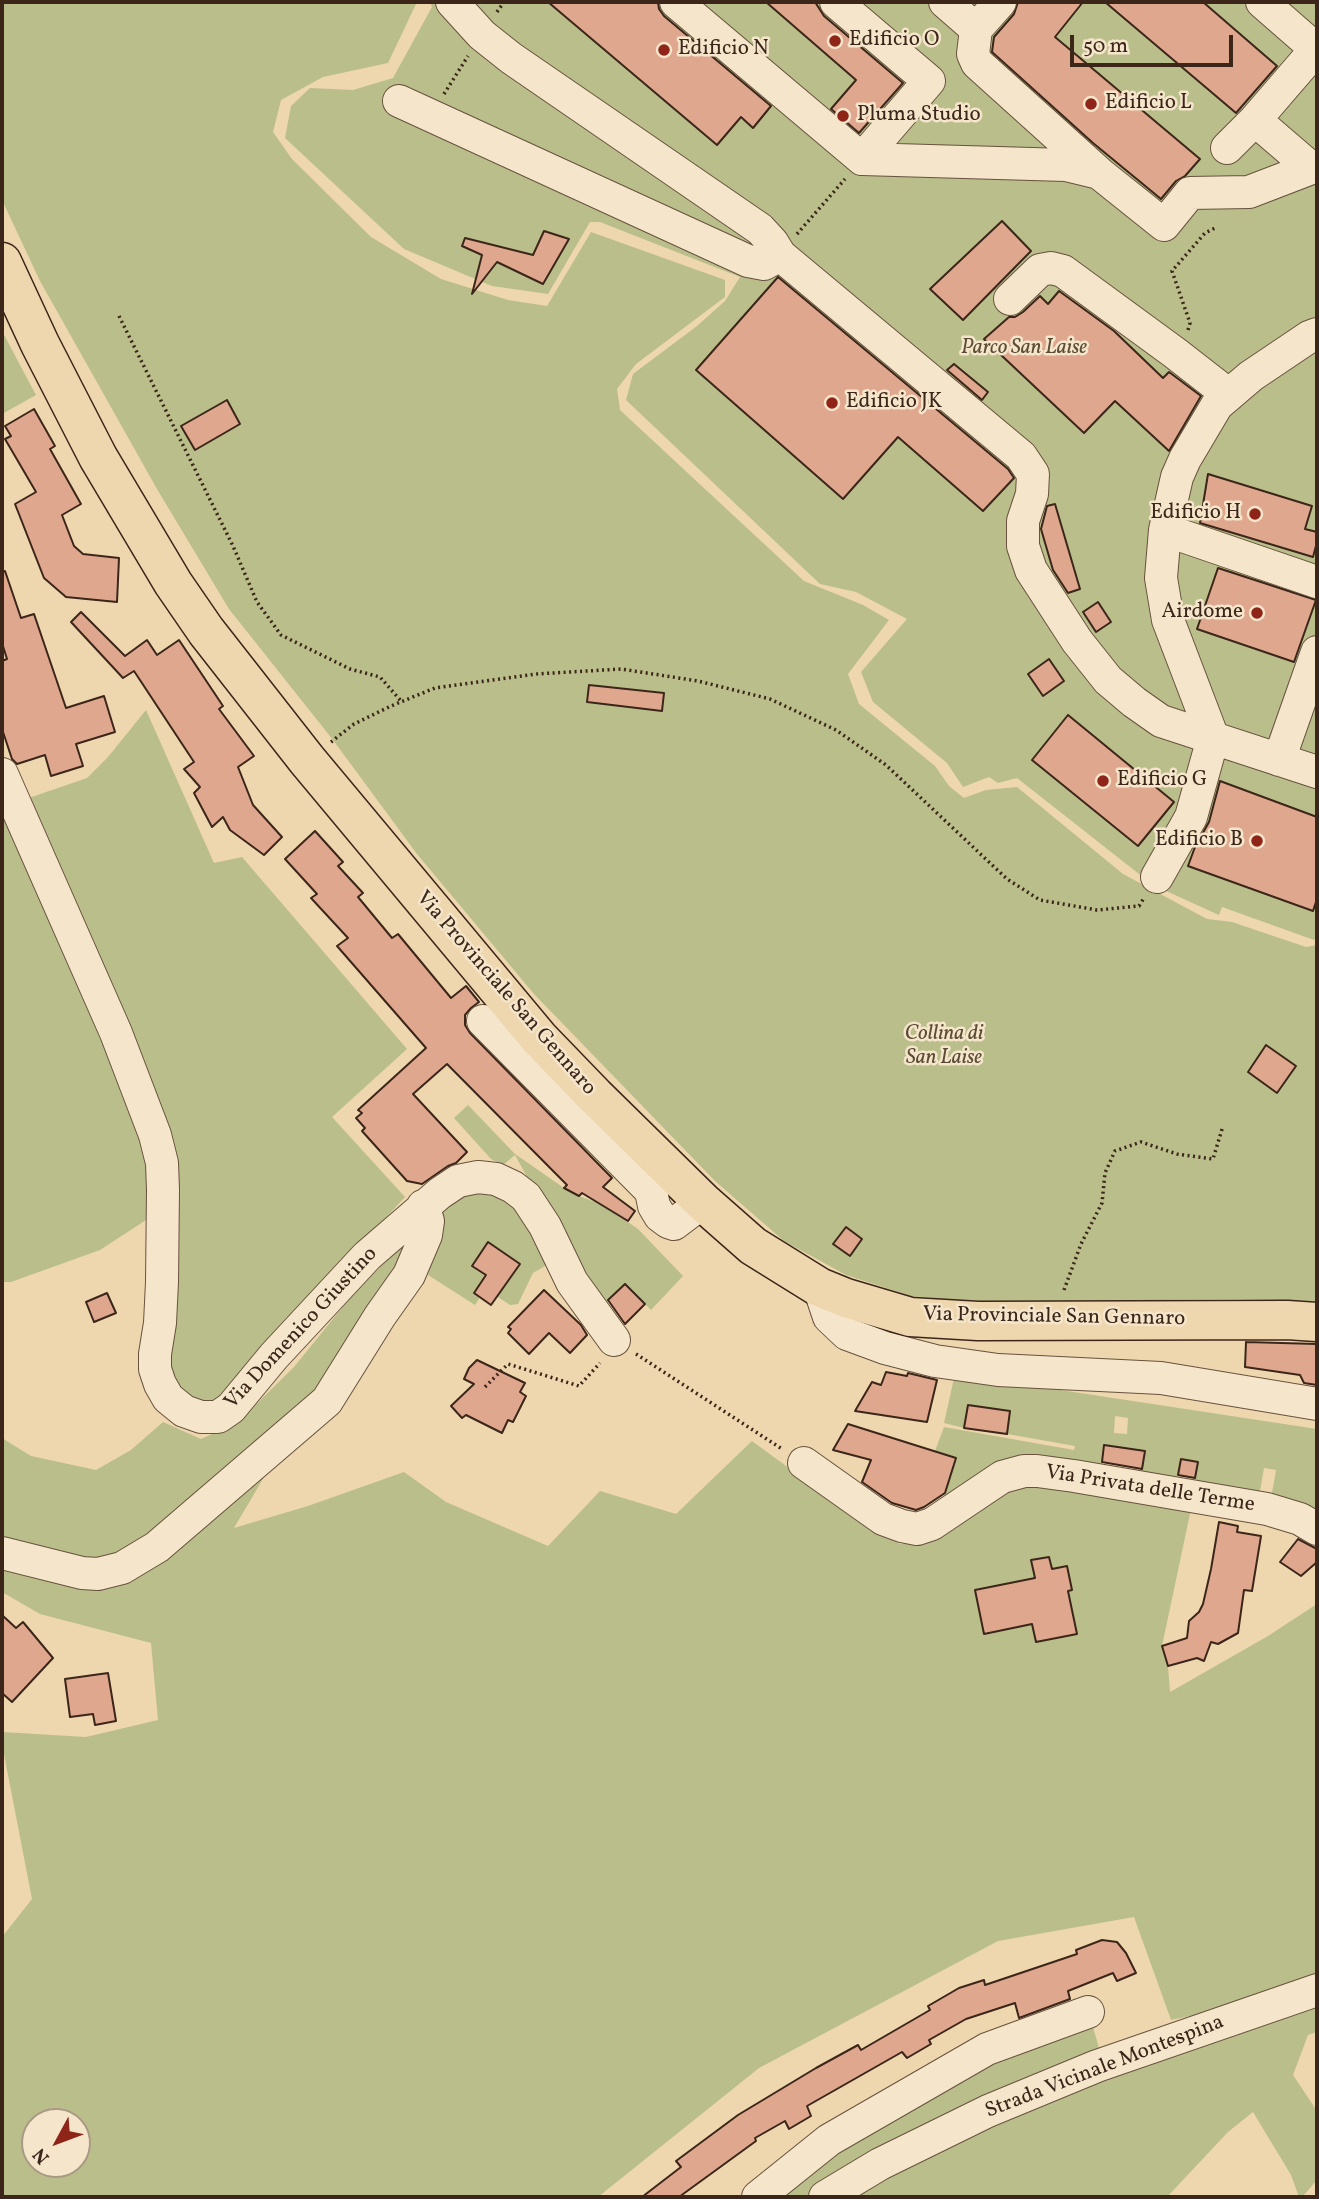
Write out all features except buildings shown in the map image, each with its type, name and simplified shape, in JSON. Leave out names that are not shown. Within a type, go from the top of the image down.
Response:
[{"type":"main road","name":"Via Provinciale San Gennaro","points":[[3,266],[98,457],[160,562],[206,631],[307,760],[539,1038],[703,1202],[753,1246],[819,1287],[910,1317],[978,1321],[1317,1322]]},
{"type":"street","points":[[452,2],[482,34],[511,58],[760,229],[780,255],[1021,456],[1033,474],[1032,494],[1023,521],[1023,546],[1031,570],[1048,600],[1108,680],[1161,721],[1317,772]]},
{"type":"street","points":[[676,2],[862,159],[1066,164],[1099,173]]},
{"type":"street","points":[[836,2],[929,81],[862,159]]},
{"type":"street","points":[[945,2],[976,29]]},
{"type":"street","points":[[1000,2],[976,29],[972,54],[977,63],[1099,173],[1164,225],[1190,193],[1249,192],[1314,167]]},
{"type":"street","points":[[1227,148],[1317,49],[1262,2]]},
{"type":"street","points":[[399,101],[748,261],[764,264],[780,255]]},
{"type":"street","points":[[1255,120],[1314,167]]},
{"type":"street","points":[[1010,299],[1040,270],[1051,268],[1063,271],[1229,395]]},
{"type":"street","points":[[1157,877],[1191,817],[1213,738],[1168,620],[1161,578],[1165,530],[1177,477],[1217,405],[1251,376],[1315,340]]},
{"type":"street","points":[[1165,530],[1317,582]]},
{"type":"street","points":[[1279,760],[1317,652]]},
{"type":"street","name":"Via Domenico Giustino","points":[[2,774],[116,1033],[158,1144],[163,1190],[161,1296],[155,1362],[160,1384],[168,1398],[184,1411],[201,1417],[218,1417],[232,1408],[274,1356],[367,1256],[423,1206],[458,1181],[478,1177],[496,1179],[526,1197],[536,1210],[572,1282],[614,1340]]},
{"type":"street","points":[[483,1021],[651,1191],[654,1206],[660,1216],[674,1224],[703,1202]]},
{"type":"street","points":[[2,1553],[82,1573],[98,1574],[122,1568],[157,1547],[327,1401],[409,1276],[426,1235],[428,1221],[423,1206]]},
{"type":"street","points":[[819,1287],[829,1317],[847,1334],[885,1348],[935,1361],[998,1370],[1161,1378],[1317,1404]]},
{"type":"street","name":"Via Privata delle Terme","points":[[804,1463],[883,1519],[916,1529],[932,1524],[1002,1477],[1024,1471],[1037,1471],[1267,1509],[1300,1519],[1317,1529]]},
{"type":"street","name":"Strada Vicinale Montespina","points":[[825,2197],[880,2164],[1000,2106],[1097,2066],[1317,1990]]},
{"type":"street","points":[[758,2197],[829,2140],[987,2049],[1088,2012]]},
{"type":"path","points":[[780,255],[862,159]]},
{"type":"path","points":[[1175,353],[1184,343],[1190,323],[1172,271],[1205,233],[1215,228]]},
{"type":"path","points":[[119,316],[233,546],[257,602],[281,635],[349,669],[380,677],[401,701]]},
{"type":"path","points":[[307,760],[354,724],[435,688],[572,670],[621,669],[698,681],[770,699],[836,730],[886,765],[1007,879],[1040,900],[1097,910],[1139,906],[1157,877]]},
{"type":"path","points":[[1063,1320],[1062,1294],[1081,1244],[1102,1203],[1105,1173],[1115,1151],[1141,1142],[1177,1154],[1213,1158],[1223,1126]]},
{"type":"path","points":[[485,1387],[508,1364],[579,1386],[597,1369],[614,1340],[804,1463]]},
{"type":"green space","name":"Collina di San Laise","points":[[2,2],[417,2],[388,63],[323,77],[281,100],[273,132],[292,159],[371,237],[441,279],[508,300],[547,306],[591,232],[725,280],[725,297],[636,364],[617,389],[620,410],[804,581],[863,605],[889,620],[848,674],[859,704],[935,766],[949,786],[964,798],[986,790],[1017,787],[1123,874],[1207,919],[1232,922],[1306,947],[1317,945],[1317,1301],[1234,1299],[979,1302],[911,1296],[846,1275],[784,1241],[715,1181],[534,994],[417,854],[333,740],[229,609],[157,489],[40,281],[2,200]],"holes":[[[227,400],[240,424],[196,450],[182,426]],[[589,685],[663,693],[662,711],[588,702]],[[1266,1045],[1296,1066],[1277,1093],[1248,1072]]]},
{"type":"green space","name":"Parco San Laise","points":[[430,2],[1317,2],[1317,936],[1314,940],[1222,907],[1219,915],[1153,885],[1017,778],[998,783],[989,777],[963,787],[947,763],[873,702],[861,672],[907,619],[856,592],[820,584],[626,400],[633,374],[697,326],[725,301],[740,277],[600,222],[590,222],[548,294],[492,286],[404,249],[285,138],[291,106],[310,88],[353,90],[393,78],[432,7]]},
{"type":"green space","points":[[2,331],[36,395],[2,414]]},
{"type":"green space","points":[[146,710],[214,863],[242,857],[407,1049],[332,1117],[405,1197],[215,1402],[197,1400],[173,1391],[162,1359],[178,1179],[26,799],[87,778]]},
{"type":"green space","points":[[2,806],[132,1105],[147,1168],[146,1220],[100,1250],[11,1282],[2,1282]]},
{"type":"green space","points":[[468,1105],[515,1154],[564,1188],[598,1203],[638,1229],[683,1276],[651,1310],[625,1284],[600,1309],[515,1155],[503,1165],[491,1159],[454,1118]]},
{"type":"green space","points":[[466,1184],[506,1188],[552,1262],[533,1273],[518,1304],[510,1305],[480,1285],[474,1293],[480,1297],[475,1305],[428,1275],[436,1209]],"holes":[[[488,1242],[520,1264],[515,1271],[496,1282],[472,1266]]]},
{"type":"green space","points":[[420,1228],[308,1409],[174,1520],[107,1563],[2,1540],[2,1438],[31,1456],[96,1470],[131,1450],[163,1422],[201,1439],[237,1423],[294,1367],[354,1293]]},
{"type":"green space","points":[[955,1374],[1317,1429],[1317,1513],[1292,1500],[1194,1481],[1197,1462],[1181,1459],[1177,1478],[1141,1476],[1144,1451],[1104,1446],[1101,1470],[1072,1466],[940,1509],[956,1458],[935,1451],[944,1427],[1074,1450],[1075,1446],[1007,1434],[1010,1411],[968,1405],[964,1428],[944,1423]],"holes":[[[1115,1416],[1128,1418],[1127,1434],[1114,1433]],[[1264,1468],[1276,1470],[1272,1493],[1260,1491]]]},
{"type":"green space","points":[[752,1441],[853,1515],[900,1544],[926,1541],[1022,1484],[1191,1509],[1162,1646],[1168,1666],[1170,1692],[1268,1636],[1317,1604],[1317,1977],[1246,2004],[1171,2020],[1134,1917],[998,1941],[759,2068],[598,2197],[2,2197],[2,1937],[32,1899],[2,1744],[2,1732],[86,1737],[158,1720],[151,1643],[40,1614],[2,1592],[2,1563],[72,1581],[270,1467],[234,1528],[308,1506],[404,1472],[446,1502],[548,1546],[600,1491],[676,1514]],"holes":[[[1049,1557],[1052,1569],[1067,1566],[1072,1590],[1068,1591],[1077,1634],[1036,1642],[1032,1624],[984,1634],[975,1590],[1035,1578],[1031,1561]]]},
{"type":"green space","points":[[1317,1999],[1317,2032],[1308,2035],[1293,2075],[1317,2111],[1317,2180],[1302,2197],[1299,2197],[1291,2175],[1253,2112],[1228,2132],[1167,2197],[840,2197],[861,2182],[1117,2072]]},
{"type":"green space","points":[[1090,2017],[1099,2048],[941,2122],[810,2197],[775,2197],[870,2127],[996,2054]]},
{"type":"place","name":"Edificio O","points":[[835,41]]},
{"type":"place","name":"Edificio N","points":[[664,50]]},
{"type":"place","name":"Edificio L","points":[[1091,104]]},
{"type":"place","name":"Pluma Studio","points":[[843,116]]},
{"type":"place","name":"Edificio JK","points":[[832,403]]},
{"type":"place","name":"Edificio H","points":[[1255,514]]},
{"type":"place","name":"Airdome","points":[[1257,613]]},
{"type":"place","name":"Edificio G","points":[[1103,781]]},
{"type":"place","name":"Edificio B","points":[[1257,841]]}]
